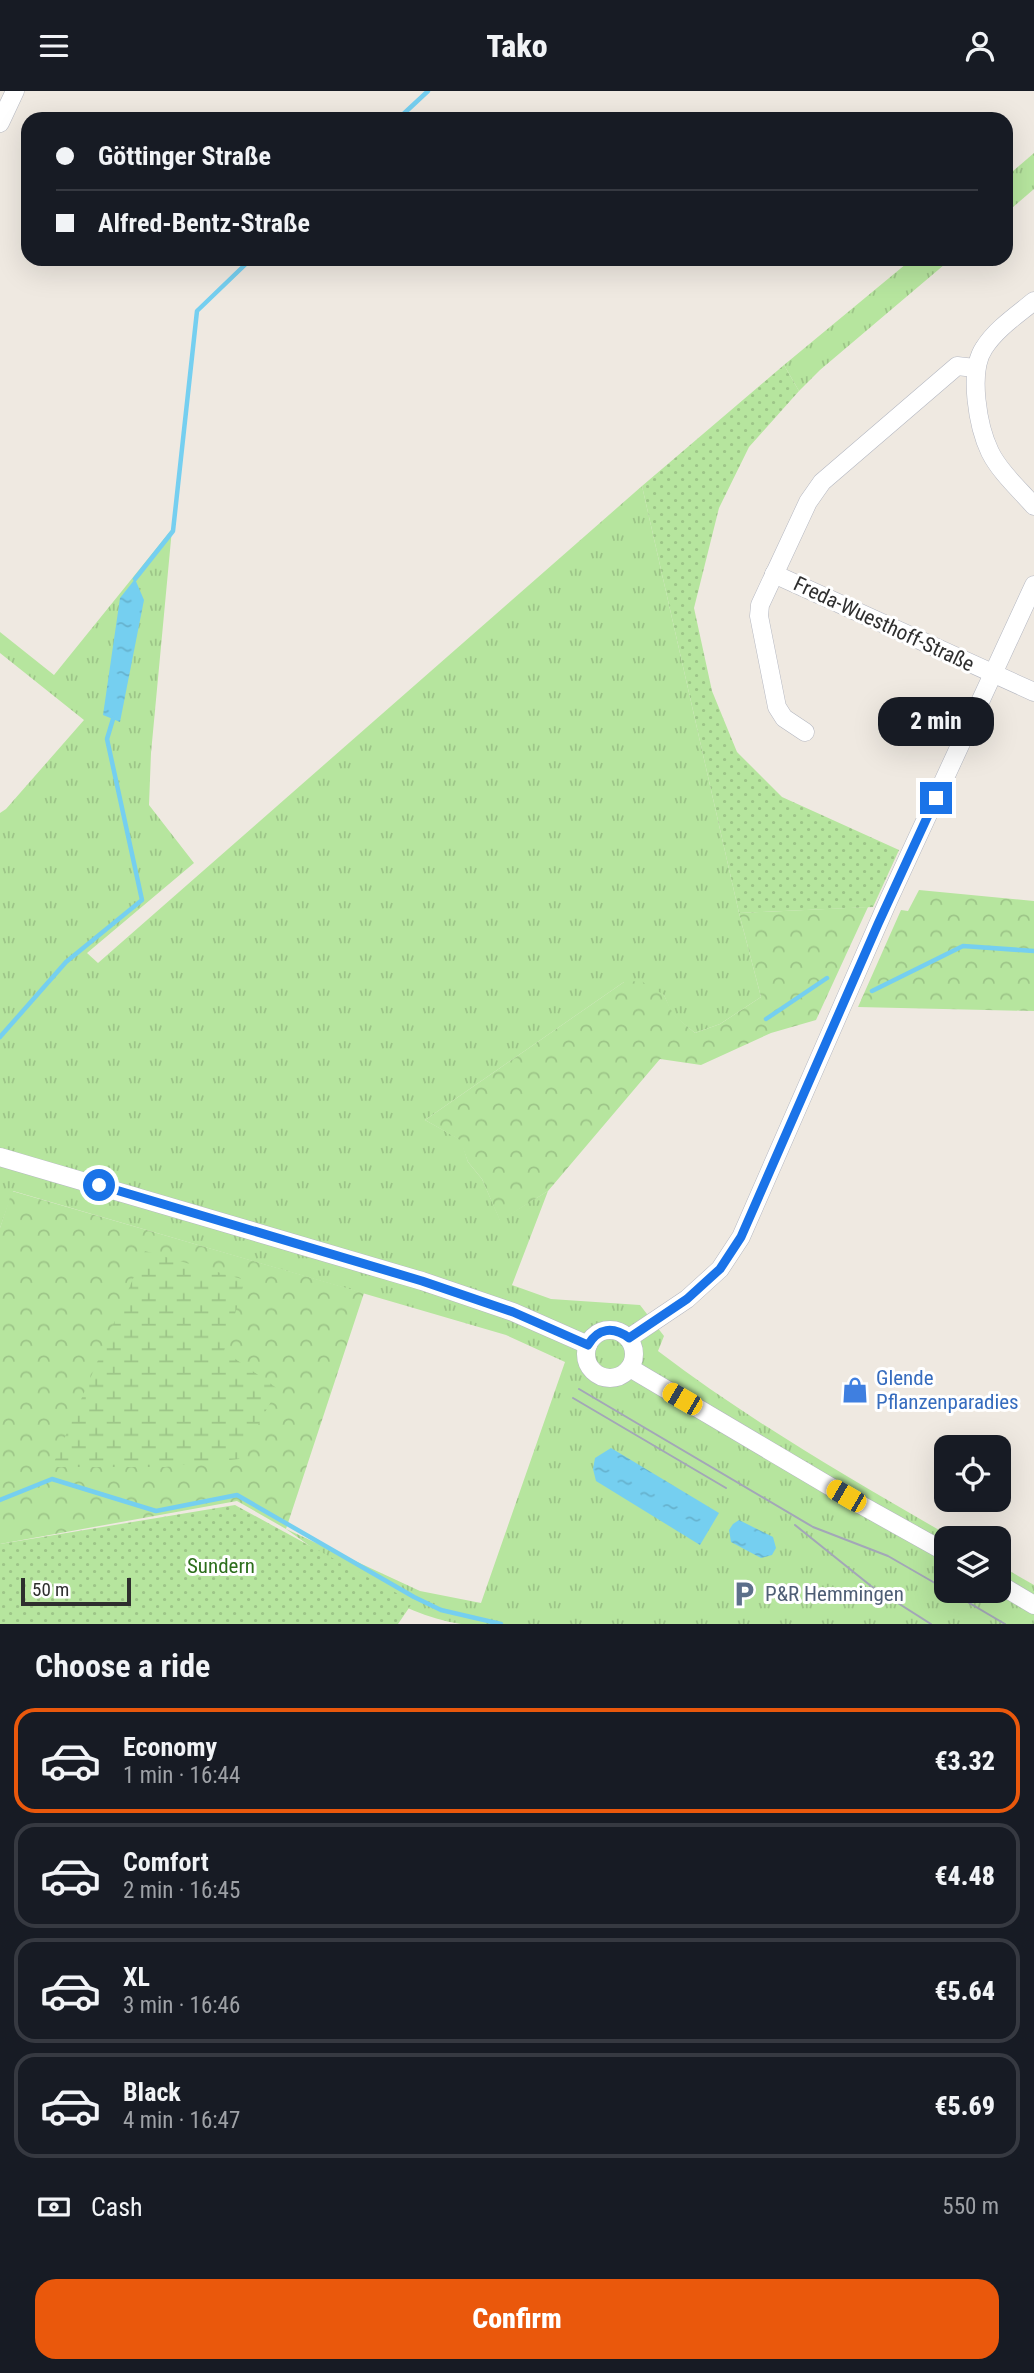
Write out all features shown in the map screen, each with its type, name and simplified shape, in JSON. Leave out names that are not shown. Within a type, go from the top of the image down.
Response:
[{"type":"street","points":[[0,123],[15,91]]},
{"type":"street","points":[[1034,300],[996,333],[982,350],[975,368],[975,389],[985,441],[998,464],[1034,506]]},
{"type":"street","name":"Freda-Wuesthoff-Straße","points":[[805,732],[785,718],[778,707],[759,616],[760,605],[774,574],[808,502],[822,482],[957,366],[975,368]]},
{"type":"street","name":"Freda-Wuesthoff-Straße","points":[[774,574],[1034,692]]},
{"type":"street","points":[[629,1338],[695,1291],[720,1269],[741,1237],[883,912],[1034,586]]},
{"type":"street","points":[[0,1157],[422,1281],[513,1312],[588,1345]]},
{"type":"street","points":[[611,1329],[629,1338],[634,1355],[630,1368],[618,1377],[602,1377],[596,1373],[587,1360],[588,1345],[593,1337],[601,1331],[611,1329]]},
{"type":"street","points":[[630,1368],[832,1488],[934,1545]]},
{"type":"street","points":[[1011,1591],[1034,1605]]},
{"type":"green space","points":[[1034,153],[1034,189],[1013,207],[1013,171]]},
{"type":"green space","points":[[904,266],[943,266],[799,391],[784,365]]},
{"type":"green space","points":[[784,365],[799,391],[749,447],[719,508],[694,608],[712,691],[737,752],[782,797],[899,850],[873,907],[739,913],[642,486]]},
{"type":"green space","points":[[642,486],[739,913],[761,997],[720,1024],[695,1033],[672,1014],[664,995],[624,982],[425,1120],[461,1140],[468,1162],[482,1179],[500,1220],[548,1191],[512,1285],[551,1299],[640,1305],[664,1336],[658,1351],[765,1426],[934,1527],[934,1603],[1011,1603],[1011,1572],[1034,1585],[1034,1624],[461,1624],[436,1619],[390,1600],[286,1529],[420,1591],[481,1603],[565,1362],[506,1335],[13,1191],[0,1228],[0,813],[84,720],[0,653],[0,632],[54,675],[172,529],[151,753],[149,805],[194,863],[87,953],[98,963]]},
{"type":"green space","points":[[919,890],[1034,901],[1034,1011],[858,1007],[901,910],[908,911]]},
{"type":"green space","points":[[868,907],[816,1020],[771,1033],[701,1065],[660,1059],[548,1191],[500,1221],[482,1179],[468,1162],[460,1140],[425,1120],[624,982],[641,981],[664,995],[673,1014],[695,1033],[720,1024],[761,997],[739,913]]},
{"type":"green space","points":[[12,1191],[364,1293],[286,1529],[237,1501],[0,1544],[0,1228]]},
{"type":"green space","points":[[145,1251],[245,1280],[224,1351],[278,1389],[239,1459],[165,1467],[52,1467]]},
{"type":"green space","name":"Sundern","points":[[235,1505],[413,1602],[398,1624],[0,1624],[0,1544]]},
{"type":"water","points":[[135,579],[144,600],[120,722],[103,715],[120,598]]},
{"type":"water","points":[[611,1448],[719,1513],[700,1545],[596,1481],[593,1469],[595,1458]]},
{"type":"water","points":[[739,1520],[773,1537],[776,1548],[772,1555],[761,1558],[731,1542],[729,1530]]},
{"type":"waterway","points":[[406,112],[428,91]]},
{"type":"waterway","points":[[135,579],[173,531],[197,311],[244,266]]},
{"type":"waterway","points":[[0,1037],[66,962],[142,900],[107,739],[113,719]]},
{"type":"waterway","points":[[872,991],[963,946],[1034,951]]},
{"type":"waterway","points":[[766,1019],[827,978]]},
{"type":"waterway","points":[[0,1500],[52,1479],[156,1511],[237,1495],[414,1597],[441,1610],[501,1624]]},
{"type":"tram line","points":[[579,1389],[813,1527],[888,1556],[934,1583]]},
{"type":"tram line","points":[[573,1398],[726,1488]]},
{"type":"tram line","points":[[795,1525],[871,1586],[931,1624]]},
{"type":"tram line","points":[[969,1603],[1005,1624]]},
{"type":"place","name":"Glende Pflanzenparadies","points":[[855,1390]]},
{"type":"place","name":"P&R Hemmingen","points":[[744,1594]]},
{"type":"route","points":[[99,1185],[422,1281],[513,1312],[588,1345],[601,1331],[611,1329],[629,1338],[687,1299],[720,1269],[741,1237],[936,798]]}]
